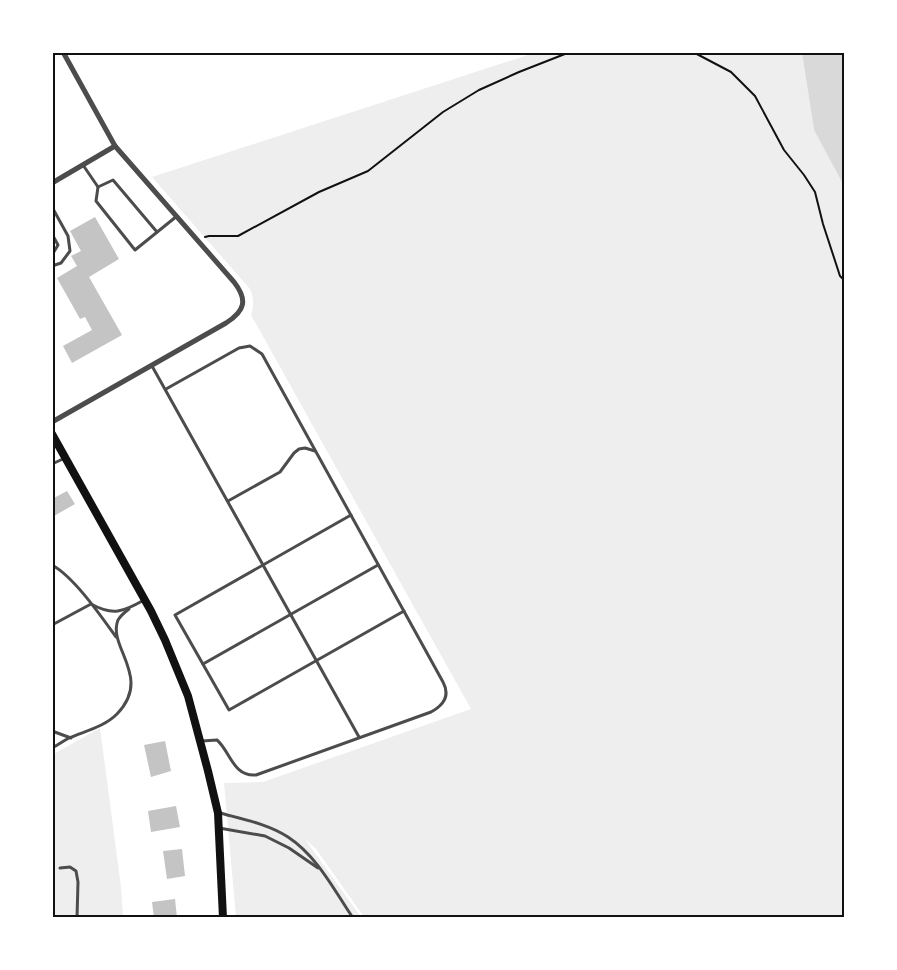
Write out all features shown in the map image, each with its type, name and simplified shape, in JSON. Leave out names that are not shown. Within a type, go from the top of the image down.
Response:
[{"type":"main road","points":[[52,434],[165,640],[188,696],[218,813],[223,918]]},
{"type":"street","points":[[52,422],[236,317],[241,310],[243,302],[239,288],[115,146],[63,52]]},
{"type":"street","points":[[52,183],[115,146]]},
{"type":"lane","points":[[83,165],[98,186],[96,201],[134,250],[178,216]]},
{"type":"lane","points":[[98,186],[113,180],[158,232]]},
{"type":"lane","points":[[52,266],[61,263],[70,251],[68,236],[53,209]]},
{"type":"lane","points":[[52,234],[58,245],[52,255]]},
{"type":"lane","points":[[166,389],[239,348],[250,346],[258,351],[265,360],[316,451],[446,687],[446,697],[441,706],[431,712],[256,775],[251,776],[233,764],[219,741],[214,739],[201,741]]},
{"type":"lane","points":[[152,366],[360,737]]},
{"type":"lane","points":[[228,502],[280,472],[299,449],[305,448],[316,451]]},
{"type":"lane","points":[[52,464],[65,457]]},
{"type":"lane","points":[[351,514],[175,615],[228,710],[404,611]]},
{"type":"lane","points":[[202,664],[378,564]]},
{"type":"lane","points":[[52,565],[59,569],[91,604],[117,638],[126,658],[130,674],[129,692],[118,713],[86,733],[52,748]]},
{"type":"lane","points":[[91,604],[107,611],[122,611],[144,600]]},
{"type":"lane","points":[[52,625],[91,604]]},
{"type":"lane","points":[[117,638],[118,621],[129,609]]},
{"type":"lane","points":[[52,731],[71,738]]},
{"type":"lane","points":[[218,813],[266,826],[288,837],[312,858],[353,918]]},
{"type":"lane","points":[[219,828],[265,836],[289,848],[320,870]]},
{"type":"lane","points":[[60,868],[70,867],[76,871],[78,882],[76,918]]},
{"type":"path","points":[[199,240],[210,236],[238,236],[319,192],[368,171],[443,112],[479,90],[570,52]]},
{"type":"path","points":[[693,52],[732,72],[755,96],[784,150],[815,192],[840,276],[844,280]]},
{"type":"shaded area","points":[[534,53],[802,53],[814,130],[844,186],[844,917],[364,917],[316,849],[305,839],[361,917],[236,917],[224,783],[263,782],[471,709],[251,315],[253,302],[250,289],[152,177]]},
{"type":"shaded area","points":[[802,53],[844,53],[844,186],[814,130]]},
{"type":"shaded area","points":[[100,728],[121,887],[123,917],[53,917],[52,755]]},
{"type":"building","points":[[95,217],[119,259],[89,277],[122,335],[72,363],[63,346],[92,330],[85,317],[80,319],[57,278],[77,266],[71,256],[81,251],[70,231]]},
{"type":"building","points":[[67,491],[75,504],[54,516],[52,499]]},
{"type":"building","points":[[165,741],[171,771],[151,777],[144,745]]},
{"type":"building","points":[[176,806],[180,827],[151,832],[148,811]]},
{"type":"building","points":[[182,849],[185,876],[167,879],[163,851]]},
{"type":"building","points":[[175,899],[177,918],[154,918],[152,902]]}]
